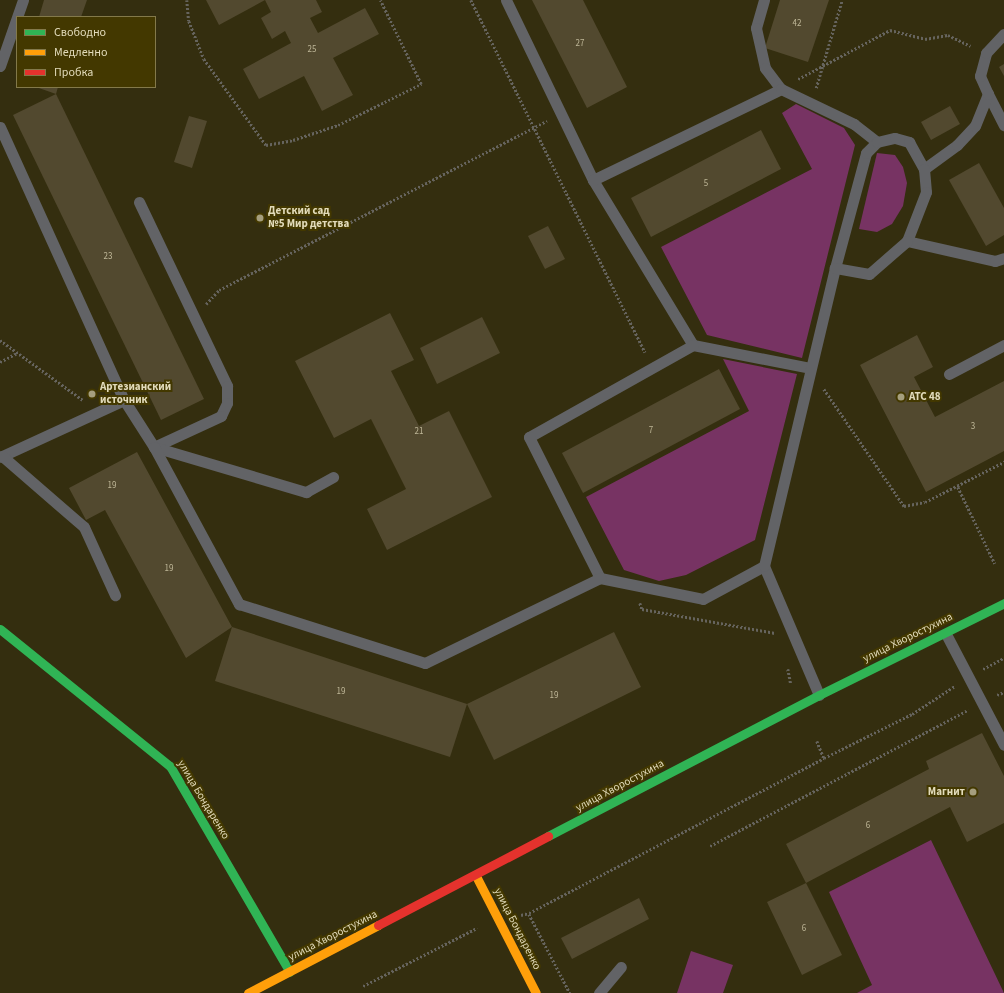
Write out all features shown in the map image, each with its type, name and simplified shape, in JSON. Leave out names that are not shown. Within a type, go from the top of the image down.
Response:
[{"type":"street","name":"улица Хворостухина","points":[[248,993],[476,876],[819,695],[946,634],[1004,603]]},
{"type":"street","name":"улица Бондаренко","points":[[0,629],[170,766],[290,972]]},
{"type":"street","name":"улица Бондаренко","points":[[476,876],[536,993]]},
{"type":"lane","points":[[17,16],[23,0]]},
{"type":"lane","points":[[506,0],[594,180],[693,345]]},
{"type":"lane","points":[[764,0],[756,28],[765,68],[781,89],[854,124],[877,142]]},
{"type":"lane","points":[[0,66],[16,20]]},
{"type":"lane","points":[[1004,34],[986,53],[980,76],[1004,125]]},
{"type":"lane","points":[[594,180],[781,89]]},
{"type":"lane","points":[[924,169],[957,145],[975,126],[988,94]]},
{"type":"lane","points":[[0,127],[124,400],[154,448],[239,604],[425,663],[600,578],[630,582],[703,598],[764,566]]},
{"type":"lane","points":[[819,695],[764,566],[810,368],[835,268],[866,153],[877,142],[895,138],[909,142],[924,169],[926,192],[907,241],[869,274],[835,268]]},
{"type":"lane","points":[[139,202],[227,386],[227,403],[221,416],[154,448]]},
{"type":"lane","points":[[907,241],[995,261],[1004,258]]},
{"type":"lane","points":[[600,578],[529,436],[693,345],[810,368]]},
{"type":"lane","points":[[949,374],[1004,345]]},
{"type":"lane","points":[[115,595],[84,527],[1,456],[124,400]]},
{"type":"lane","points":[[154,448],[306,492],[333,477]]},
{"type":"lane","points":[[946,634],[1004,745]]},
{"type":"lane","points":[[599,993],[621,967]]},
{"type":"path","points":[[187,0],[189,21],[204,59],[266,145],[293,140],[338,125],[421,84],[380,0]]},
{"type":"path","points":[[471,0],[536,127],[653,367]]},
{"type":"path","points":[[812,104],[822,65],[842,0]]},
{"type":"path","points":[[781,89],[822,65],[890,30],[925,39],[948,35],[986,53]]},
{"type":"path","points":[[194,317],[219,290],[561,114]]},
{"type":"path","points":[[0,340],[99,412]]},
{"type":"path","points":[[0,362],[17,353]]},
{"type":"path","points":[[810,368],[904,506],[925,502],[958,488],[1004,462]]},
{"type":"path","points":[[958,488],[995,564]]},
{"type":"path","points":[[630,582],[642,609],[776,633],[779,639]]},
{"type":"path","points":[[363,986],[497,918],[529,914],[824,758],[912,714],[969,677],[1004,658]]},
{"type":"path","points":[[787,663],[791,684]]},
{"type":"path","points":[[710,846],[1004,692]]},
{"type":"path","points":[[817,741],[824,758]]},
{"type":"path","points":[[529,914],[570,993]]},
{"type":"shaded area","points":[[796,104],[844,128],[855,145],[802,358],[707,335],[661,247],[812,169],[782,113]]},
{"type":"shaded area","points":[[877,153],[895,155],[903,167],[907,183],[903,206],[892,224],[877,232],[859,229]]},
{"type":"shaded area","points":[[723,359],[797,374],[755,540],[686,575],[659,581],[624,570],[586,497],[749,411]]},
{"type":"shaded area","points":[[931,840],[1004,993],[857,993],[872,985],[829,892]]},
{"type":"shaded area","points":[[691,951],[733,965],[723,993],[677,993]]},
{"type":"building","points":[[44,0],[87,0],[81,16],[39,16]]},
{"type":"building","points":[[206,0],[265,0],[219,25]]},
{"type":"building","points":[[265,0],[316,0],[322,12],[310,18],[318,33],[365,8],[379,34],[333,58],[353,95],[322,111],[304,76],[259,99],[243,69],[291,43],[285,31],[272,39],[261,18],[271,12]]},
{"type":"building","points":[[532,0],[583,0],[627,87],[587,108]]},
{"type":"building","points":[[780,0],[829,0],[808,62],[765,48]]},
{"type":"building","points":[[1004,64],[1004,76],[999,67]]},
{"type":"building","points":[[39,88],[58,88],[56,94]]},
{"type":"building","points":[[56,94],[204,399],[161,420],[13,115]]},
{"type":"building","points":[[950,106],[960,124],[931,140],[921,122]]},
{"type":"building","points":[[189,116],[207,121],[192,168],[174,162]]},
{"type":"building","points":[[761,130],[781,169],[651,237],[631,198]]},
{"type":"building","points":[[979,163],[1004,208],[1004,235],[986,246],[949,180]]},
{"type":"building","points":[[548,226],[565,259],[545,269],[528,236]]},
{"type":"building","points":[[390,313],[414,360],[391,371],[419,426],[449,411],[492,497],[387,550],[367,509],[406,489],[371,419],[334,438],[295,361]]},
{"type":"building","points":[[482,317],[500,353],[437,384],[420,348]]},
{"type":"building","points":[[917,335],[933,367],[914,377],[935,417],[1004,381],[1004,451],[926,492],[860,365]]},
{"type":"building","points":[[719,369],[740,409],[583,493],[562,453]]},
{"type":"building","points":[[137,452],[232,627],[186,658],[105,510],[86,520],[69,488]]},
{"type":"building","points":[[232,627],[467,704],[450,757],[215,681]]},
{"type":"building","points":[[614,632],[641,687],[494,760],[467,704]]},
{"type":"building","points":[[982,733],[1004,776],[1004,823],[967,842],[950,807],[806,883],[786,844],[929,769],[926,761]]},
{"type":"building","points":[[806,883],[842,955],[802,975],[767,902]]},
{"type":"building","points":[[639,898],[649,919],[572,959],[561,938]]},
{"type":"traffic: fast","points":[[548,836],[819,695],[1004,603]]},
{"type":"traffic: fast","points":[[0,629],[170,766],[290,972]]},
{"type":"traffic: slow","points":[[476,876],[536,993]]},
{"type":"traffic: slow","points":[[248,993],[378,925]]},
{"type":"traffic: jam","points":[[378,925],[548,836]]},
{"type":"place","name":"Детский сад №5 Мир детства","points":[[260,218]]},
{"type":"place","name":"Артезианский источник","points":[[92,394]]},
{"type":"place","name":"АТС 48","points":[[901,397]]},
{"type":"place","name":"Магнит","points":[[973,792]]}]
